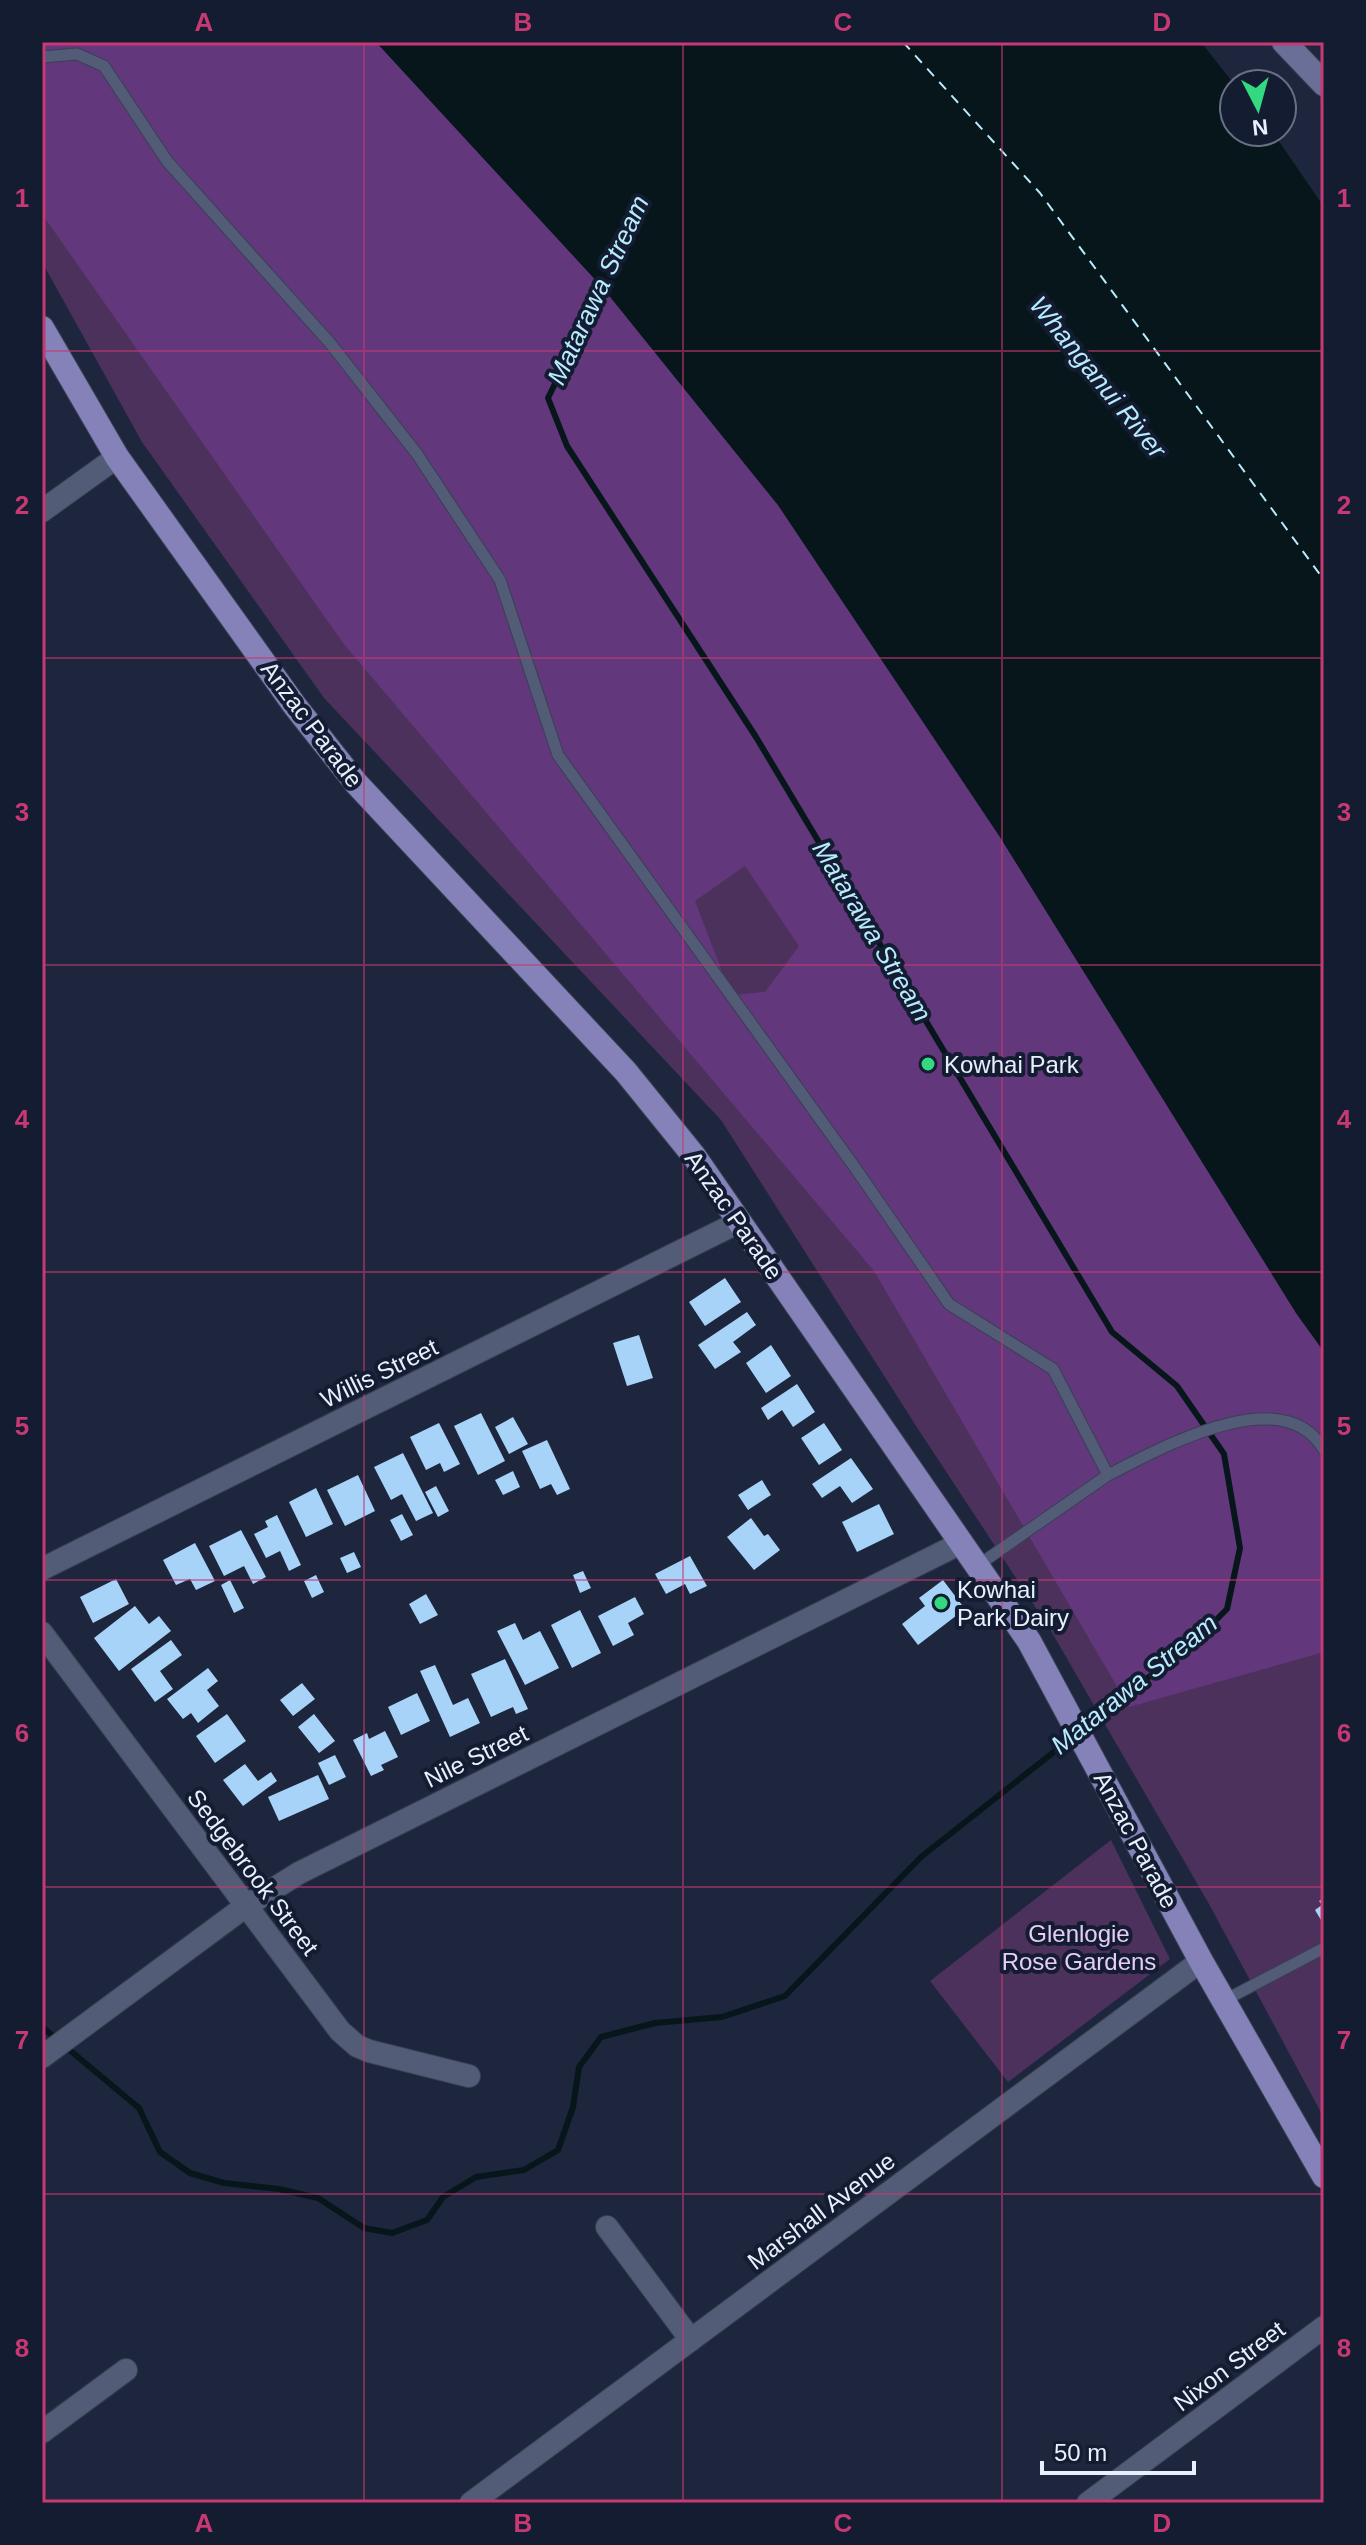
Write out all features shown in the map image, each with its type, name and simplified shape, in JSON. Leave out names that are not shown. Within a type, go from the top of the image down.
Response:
[{"type":"main road","points":[[1284,42],[1324,84]]},
{"type":"main road","name":"Anzac Parade","points":[[42,328],[117,457],[295,706],[356,783],[626,1072],[694,1156],[959,1544],[1029,1641],[1201,1961],[1324,2176]]},
{"type":"street","points":[[42,511],[117,457]]},
{"type":"street","name":"Willis Street","points":[[42,1569],[739,1222]]},
{"type":"street","name":"Nile Street","points":[[42,2057],[246,1906],[299,1873],[959,1544]]},
{"type":"street","name":"Sedgebrook Street","points":[[42,1633],[347,2039],[369,2051],[469,2076]]},
{"type":"street","name":"Marshall Avenue","points":[[471,2503],[1201,1961]]},
{"type":"street","points":[[607,2227],[691,2340]]},
{"type":"street","name":"Nixon Street","points":[[1088,2503],[1324,2327]]},
{"type":"street","points":[[42,2432],[126,2370]]},
{"type":"lane","points":[[42,57],[77,54],[104,66],[167,161],[330,343],[417,454],[500,580],[558,755],[856,1169],[949,1304],[1053,1369],[1108,1475]]},
{"type":"lane","points":[[976,1567],[1108,1475],[1189,1435],[1231,1422],[1271,1419],[1305,1429],[1324,1450]]},
{"type":"lane","points":[[1225,2000],[1324,1948]]},
{"type":"green space","name":"Kowhai Park","points":[[42,42],[1324,1288],[1324,2118],[1209,1904],[1051,1631],[721,1120],[324,698],[142,442],[42,262]]},
{"type":"green space","name":"Glenlogie Rose Gardens","points":[[1111,1840],[1170,1959],[1008,2082],[930,1981]]},
{"type":"shaded area","name":"Kowhai Park","points":[[42,42],[376,42],[603,288],[778,505],[1000,837],[1296,1313],[1324,1352],[1324,1652],[1129,1707],[874,1271],[343,643],[42,214]],"holes":[[[745,866],[799,946],[765,992],[731,995],[695,901]]]},
{"type":"water","name":"Whanganui River","points":[[376,42],[1201,42],[1221,68],[1218,68],[1218,148],[1284,148],[1324,207],[1324,1352],[1296,1313],[1000,837],[778,505],[603,288]]},
{"type":"building","points":[[725,1278],[741,1302],[705,1326],[689,1302]]},
{"type":"building","points":[[747,1312],[756,1325],[733,1342],[741,1352],[715,1369],[698,1345]]},
{"type":"building","points":[[639,1335],[653,1378],[627,1386],[613,1343]]},
{"type":"building","points":[[771,1345],[791,1376],[766,1393],[746,1363]]},
{"type":"building","points":[[797,1384],[815,1412],[793,1427],[782,1410],[768,1420],[761,1408]]},
{"type":"building","points":[[481,1413],[505,1461],[478,1475],[454,1426]]},
{"type":"building","points":[[513,1417],[528,1444],[509,1454],[495,1427]]},
{"type":"building","points":[[439,1423],[460,1464],[444,1472],[440,1463],[426,1470],[410,1437]]},
{"type":"building","points":[[824,1423],[842,1450],[819,1465],[801,1438]]},
{"type":"building","points":[[547,1440],[570,1489],[557,1495],[551,1484],[540,1489],[522,1451]]},
{"type":"building","points":[[403,1453],[433,1513],[416,1521],[402,1494],[391,1500],[374,1467]]},
{"type":"building","points":[[851,1458],[873,1489],[852,1503],[840,1486],[822,1498],[812,1484]]},
{"type":"building","points":[[513,1471],[520,1487],[503,1495],[495,1480]]},
{"type":"building","points":[[358,1475],[375,1511],[345,1526],[327,1490]]},
{"type":"building","points":[[762,1480],[771,1495],[748,1510],[738,1495]]},
{"type":"building","points":[[436,1486],[449,1511],[438,1517],[425,1492]]},
{"type":"building","points":[[316,1488],[333,1524],[306,1537],[289,1502]]},
{"type":"building","points":[[879,1504],[894,1534],[857,1552],[842,1522]]},
{"type":"building","points":[[402,1514],[413,1535],[401,1541],[390,1520]]},
{"type":"building","points":[[277,1515],[301,1565],[289,1571],[280,1551],[266,1558],[254,1534],[268,1527],[265,1521]]},
{"type":"building","points":[[751,1518],[764,1536],[768,1534],[780,1550],[754,1570],[727,1537]]},
{"type":"building","points":[[241,1530],[266,1577],[253,1584],[244,1566],[224,1576],[209,1546]]},
{"type":"building","points":[[195,1543],[215,1581],[196,1590],[190,1579],[176,1585],[163,1560]]},
{"type":"building","points":[[354,1552],[361,1567],[347,1573],[340,1558]]},
{"type":"building","points":[[690,1556],[707,1586],[690,1594],[685,1584],[666,1594],[655,1574]]},
{"type":"building","points":[[583,1571],[591,1588],[580,1593],[573,1575]]},
{"type":"building","points":[[316,1575],[324,1592],[312,1598],[304,1581]]},
{"type":"building","points":[[116,1579],[129,1604],[93,1623],[80,1597]]},
{"type":"building","points":[[230,1580],[244,1608],[234,1613],[221,1585]]},
{"type":"building","points":[[943,1580],[965,1609],[918,1645],[902,1624],[925,1606],[919,1598]]},
{"type":"building","points":[[426,1594],[438,1615],[420,1624],[409,1604]]},
{"type":"building","points":[[635,1597],[644,1614],[628,1623],[634,1635],[613,1646],[598,1616]]},
{"type":"building","points":[[135,1606],[149,1624],[159,1616],[171,1631],[119,1671],[94,1638]]},
{"type":"building","points":[[580,1610],[601,1653],[572,1668],[551,1625]]},
{"type":"building","points":[[515,1623],[523,1640],[540,1631],[559,1668],[525,1685],[497,1631]]},
{"type":"building","points":[[171,1640],[182,1655],[160,1671],[173,1689],[155,1702],[131,1669]]},
{"type":"building","points":[[505,1659],[528,1709],[516,1714],[513,1707],[491,1717],[471,1674]]},
{"type":"building","points":[[435,1665],[453,1705],[468,1698],[480,1723],[450,1737],[420,1671]]},
{"type":"building","points":[[208,1668],[218,1681],[207,1690],[219,1706],[198,1723],[191,1713],[183,1719],[167,1699]]},
{"type":"building","points":[[302,1683],[315,1699],[293,1716],[280,1700]]},
{"type":"building","points":[[417,1693],[430,1721],[401,1735],[388,1707]]},
{"type":"building","points":[[227,1714],[246,1741],[215,1763],[196,1736]]},
{"type":"building","points":[[314,1714],[335,1741],[319,1753],[298,1727]]},
{"type":"building","points":[[385,1731],[398,1757],[381,1765],[384,1770],[371,1776],[353,1740],[367,1733],[369,1739]]},
{"type":"building","points":[[335,1755],[346,1777],[329,1785],[318,1763]]},
{"type":"building","points":[[245,1764],[258,1781],[271,1772],[277,1781],[243,1806],[223,1780]]},
{"type":"building","points":[[318,1775],[329,1799],[279,1821],[268,1797]]},
{"type":"building","points":[[1324,1898],[1324,1925],[1315,1910],[1322,1905],[1319,1901]]},
{"type":"waterway","name":"Matarawa Stream","points":[[606,280],[548,398],[567,446],[756,737],[1112,1332],[1177,1386],[1224,1454],[1240,1548],[1227,1609],[1198,1638],[1083,1729]]},
{"type":"waterway","name":"Matarawa Stream","points":[[66,2047],[139,2108],[160,2152],[190,2173],[224,2183],[279,2189],[318,2198],[364,2228],[392,2233],[427,2220],[443,2197],[476,2177],[524,2170],[558,2150],[573,2107],[579,2067],[601,2037],[655,2023],[722,2017],[785,1996],[921,1857],[1074,1736]]},
{"type":"waterway","name":"Matarawa Stream","points":[[42,2027],[58,2040]]},
{"type":"ferry route","points":[[903,42],[1040,193],[1324,580]]},
{"type":"place","name":"Kowhai Park","points":[[928,1064]]},
{"type":"place","name":"Kowhai Park Dairy","points":[[941,1603]]}]
